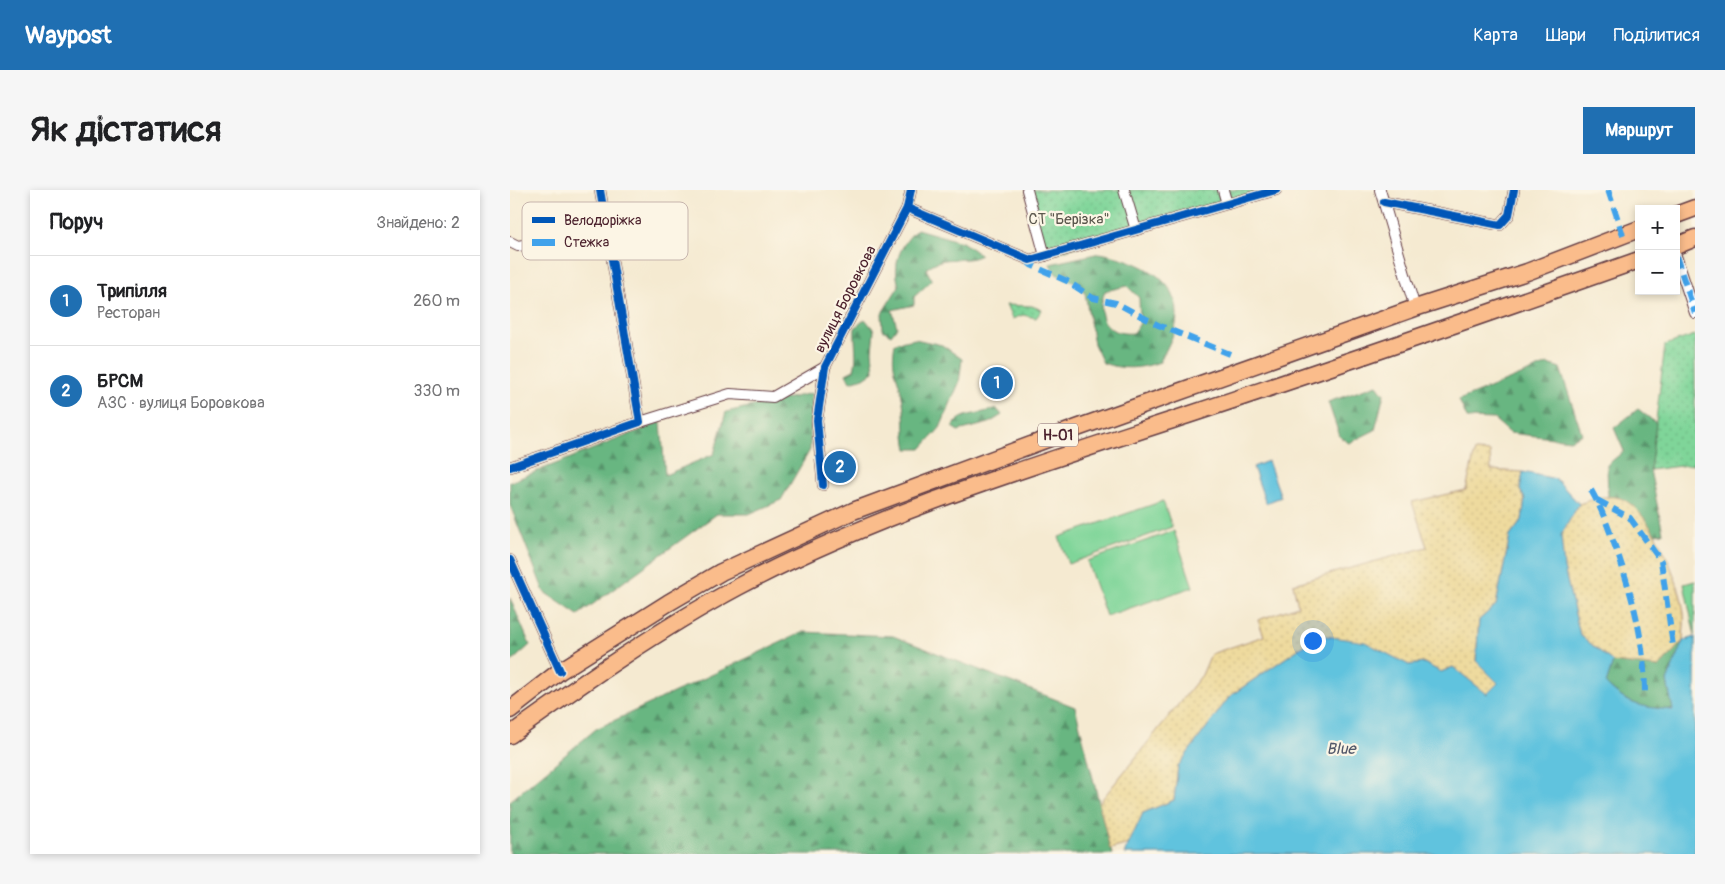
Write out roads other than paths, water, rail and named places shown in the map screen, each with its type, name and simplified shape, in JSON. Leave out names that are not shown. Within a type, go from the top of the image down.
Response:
[{"type":"main road","points":[[1680,214],[1695,208]]},
{"type":"main road","name":"Н-01","points":[[510,710],[560,671],[721,572],[853,511],[1077,428],[1415,308],[1527,272],[1635,231]]},
{"type":"main road","points":[[1680,244],[1695,238]]},
{"type":"main road","name":"Н-01","points":[[510,735],[608,665],[674,624],[740,586],[879,522],[1099,444],[1387,350],[1635,261]]},
{"type":"street","name":"вулиця Боровкова","points":[[822,485],[817,420],[825,367],[907,208],[911,190]]},
{"type":"street","points":[[1027,190],[1045,256]]},
{"type":"street","points":[[1124,190],[1136,230]]},
{"type":"street","points":[[1223,190],[1227,204]]},
{"type":"street","points":[[907,208],[1030,260],[1276,190]]},
{"type":"street","points":[[1380,190],[1415,308]]},
{"type":"street","points":[[1384,202],[1500,225],[1509,215],[1514,190]]},
{"type":"street","points":[[510,242],[518,246],[522,245]]},
{"type":"street","points":[[612,260],[640,422]]},
{"type":"street","points":[[1680,268],[1695,313]]},
{"type":"street","points":[[510,467],[640,422],[730,394],[773,397],[825,367]]},
{"type":"street","points":[[510,560],[560,671]]},
{"type":"water","points":[[1268,461],[1281,497],[1266,503],[1253,467]]},
{"type":"water","name":"Blue","points":[[1523,472],[1556,479],[1579,504],[1561,535],[1564,568],[1580,635],[1613,662],[1606,684],[1621,697],[1636,704],[1673,710],[1667,681],[1683,641],[1695,637],[1695,854],[1124,854],[1143,813],[1174,800],[1178,766],[1230,696],[1319,635],[1365,642],[1409,665],[1424,663],[1441,672],[1453,667],[1487,694],[1498,683],[1476,661],[1479,620],[1496,605],[1510,536],[1522,520],[1525,499],[1520,490]]},
{"type":"place","name":"Трипілля","points":[[997,383]]},
{"type":"place","name":"БРСМ","points":[[840,467]]},
{"type":"park label","name":"СТ \"Берізка\"","points":[[1069,219]]}]
